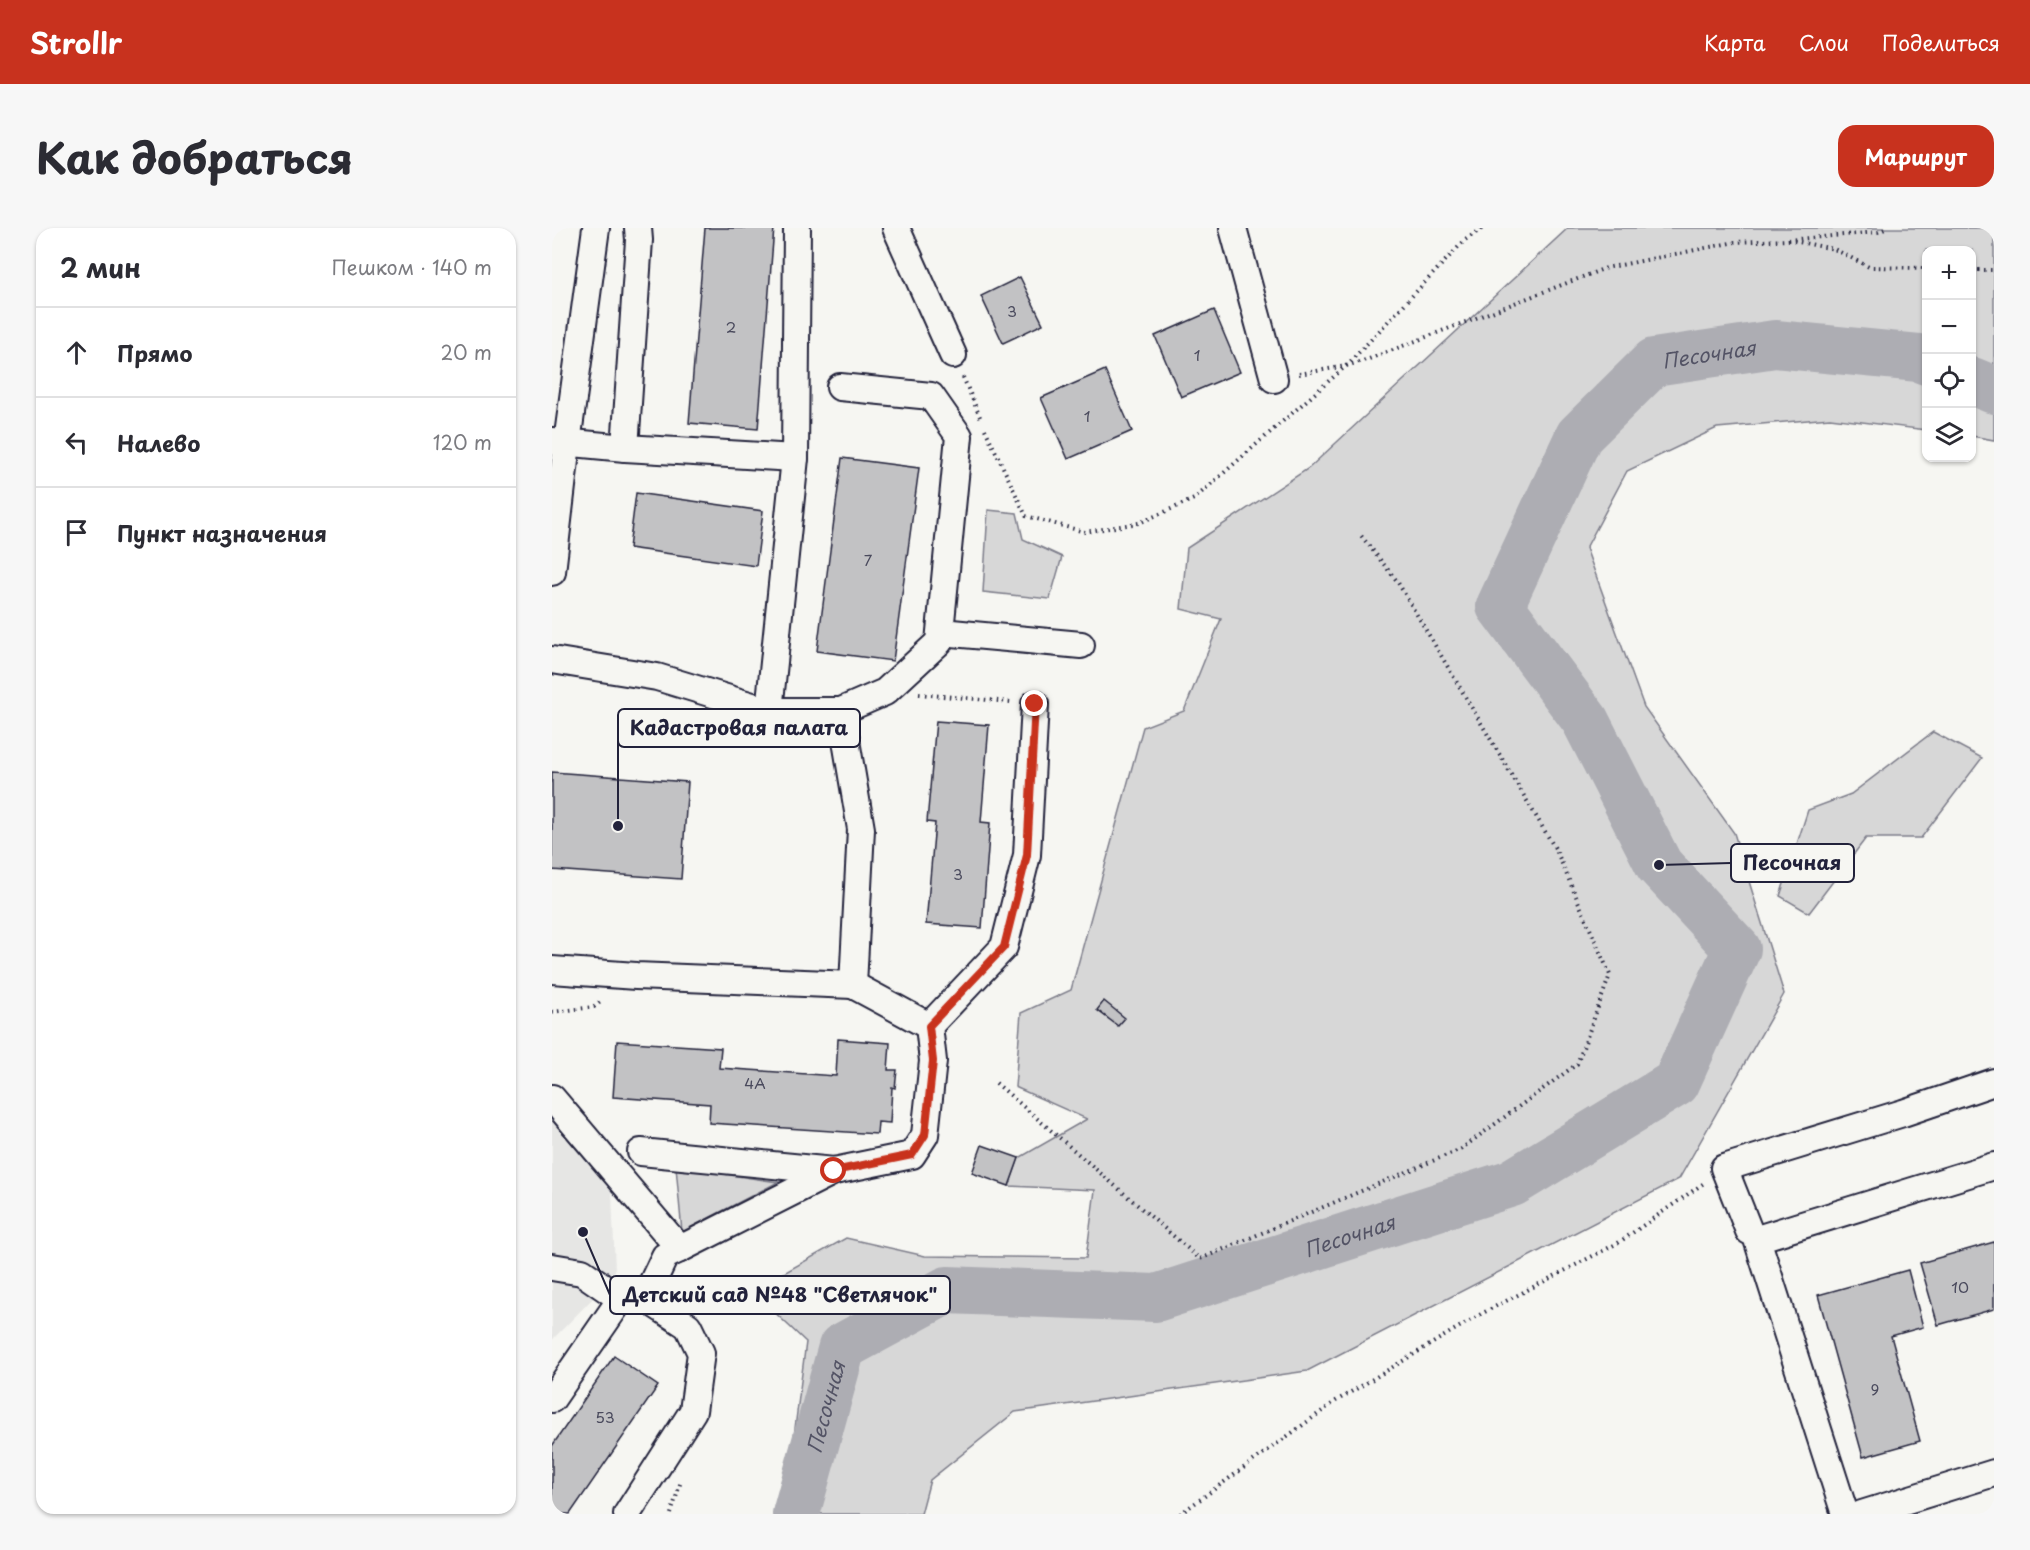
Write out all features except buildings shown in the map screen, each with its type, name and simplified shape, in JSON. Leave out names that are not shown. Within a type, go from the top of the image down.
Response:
[{"type":"street","points":[[552,572],[559,442],[596,228]]},
{"type":"street","points":[[625,448],[638,228]]},
{"type":"street","points":[[769,711],[795,459],[797,228]]},
{"type":"street","points":[[896,228],[953,355]]},
{"type":"street","points":[[1233,228],[1275,379]]},
{"type":"street","points":[[552,660],[657,677],[769,711],[841,711],[885,692],[939,642],[959,436],[931,396],[840,387]]},
{"type":"street","points":[[559,442],[795,459]]},
{"type":"street","points":[[940,632],[1081,645]]},
{"type":"street","points":[[929,1026],[1004,947],[1027,855],[1035,704]]},
{"type":"street","points":[[841,711],[861,829],[853,985]]},
{"type":"street","points":[[552,970],[648,977],[853,985],[929,1026]]},
{"type":"street","points":[[552,1399],[665,1256],[834,1171],[912,1155],[925,1135],[933,1061],[929,1026]]},
{"type":"street","points":[[1749,1231],[1724,1168],[1904,1113],[1994,1082]]},
{"type":"street","points":[[552,1098],[680,1249]]},
{"type":"street","points":[[641,1152],[834,1171]]},
{"type":"street","points":[[1845,1514],[1757,1239],[1994,1166]]},
{"type":"street","points":[[552,1267],[582,1272],[688,1326],[701,1353],[693,1411],[627,1514]]},
{"type":"street","points":[[1862,1514],[1994,1473]]},
{"type":"path","points":[[953,355],[975,408],[1026,516],[1084,532],[1139,524],[1194,499],[1346,366],[1465,240],[1483,228]]},
{"type":"path","points":[[1275,379],[1346,366],[1370,359],[1606,268],[1735,242],[1878,232],[1888,228]]},
{"type":"path","points":[[1787,240],[1834,249],[1869,267],[1922,268]]},
{"type":"path","points":[[1976,270],[1994,270]]},
{"type":"path","points":[[996,1083],[1200,1259],[1461,1149],[1577,1064],[1610,975],[1556,850],[1397,581],[1359,533]]},
{"type":"path","points":[[885,692],[1035,704]]},
{"type":"path","points":[[1180,1514],[1336,1401],[1481,1314],[1618,1243],[1724,1168]]},
{"type":"shaded area","points":[[1568,228],[1994,228],[1994,440],[1976,437],[1976,246],[1922,246],[1922,430],[1830,418],[1717,428],[1627,471],[1586,548],[1644,707],[1734,833],[1784,994],[1679,1179],[1307,1371],[1015,1412],[930,1480],[921,1514],[784,1514],[806,1342],[752,1291],[846,1238],[925,1256],[1086,1258],[1095,1190],[1009,1186],[1019,1158],[1087,1119],[1015,1087],[1021,1013],[1071,990],[1143,727],[1184,711],[1221,619],[1181,609],[1187,548],[1309,468]]},
{"type":"shaded area","points":[[988,510],[1017,513],[1023,539],[1062,557],[1050,599],[983,592]]},
{"type":"shaded area","points":[[1933,732],[1982,758],[1921,838],[1866,838],[1809,913],[1780,896],[1808,810],[1851,794]]},
{"type":"shaded area","points":[[552,1118],[612,1193],[615,1271],[604,1287],[552,1340]]},
{"type":"shaded area","points":[[676,1167],[778,1182],[682,1232]]},
{"type":"waterway","name":"Песочная","points":[[796,1514],[842,1347],[947,1290],[1156,1298],[1512,1183],[1676,1083],[1737,949],[1659,865],[1585,720],[1500,606],[1579,436],[1654,362],[1775,344],[1922,359]]},
{"type":"waterway","name":"Песочная","points":[[1976,383],[1994,390]]},
{"type":"place","name":"Кадастровая палата","points":[[618,826]]},
{"type":"place","name":"Песочная","points":[[1659,865]]},
{"type":"place","name":"Детский сад №48 \"Светлячок\"","points":[[583,1232]]},
{"type":"route","points":[[834,1171],[892,1161],[912,1155],[925,1135],[933,1061],[929,1026],[1004,947],[1027,855],[1035,704]]}]
